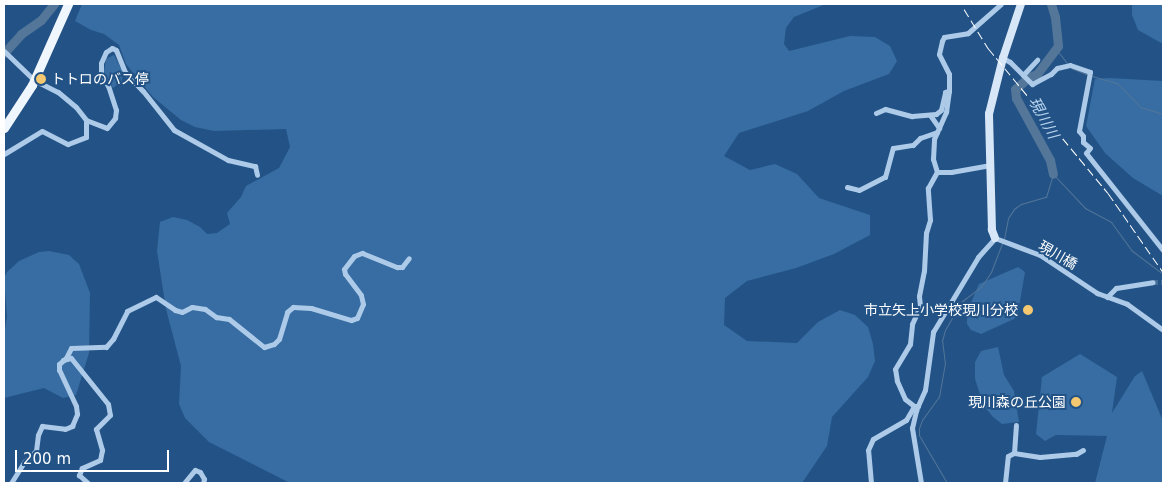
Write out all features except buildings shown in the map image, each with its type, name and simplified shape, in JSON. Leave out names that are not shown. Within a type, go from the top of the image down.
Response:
[{"type":"main road","points":[[4,128],[26,98],[68,4]]},
{"type":"street","points":[[917,408],[905,399],[897,381],[895,369],[910,344],[912,324],[920,306],[919,296],[924,271],[926,233],[930,220],[927,192],[937,172],[933,159],[934,139],[948,105],[949,74],[939,54],[944,37],[968,33],[1001,4]]},
{"type":"street","points":[[921,483],[912,428],[917,408],[925,390],[933,332],[978,257],[997,238],[992,230],[989,114],[1003,58],[1021,4]]},
{"type":"street","points":[[4,51],[8,58],[34,80],[58,92],[76,107],[86,120],[107,128],[114,118],[116,110],[108,86],[101,74],[101,63],[106,52],[112,48],[116,50],[125,72],[174,130],[228,160],[255,166],[257,175]]},
{"type":"street","points":[[1003,58],[1010,62],[1032,84],[1051,74],[1057,68],[1068,66],[1090,72],[1078,130],[1083,142],[1090,148],[1086,153],[1163,250]]},
{"type":"street","points":[[1024,75],[1037,60]]},
{"type":"street","points":[[876,113],[885,109],[912,116],[930,115],[941,110],[945,92],[949,91]]},
{"type":"street","points":[[930,115],[938,130]]},
{"type":"street","points":[[4,154],[42,131],[68,144],[86,137],[86,120]]},
{"type":"street","points":[[847,187],[859,190],[885,177],[893,148],[913,145],[920,138],[938,130]]},
{"type":"street","points":[[937,172],[952,172],[990,165]]},
{"type":"street","name":"現川橋","points":[[997,238],[1040,256],[1096,292],[1127,304],[1163,330]]},
{"type":"street","points":[[11,483],[24,462],[36,451],[38,435],[42,426],[66,429],[72,426],[77,414],[76,406],[58,370],[59,364],[72,348],[106,347],[113,339],[127,311],[152,297],[156,297],[175,310],[182,312],[192,307],[205,309],[216,316],[230,319],[264,347],[274,344],[279,339],[287,312],[293,307],[311,308],[351,320],[357,318],[362,304],[361,295],[345,274],[344,269],[354,256],[362,253],[397,267],[402,267],[408,258]]},
{"type":"street","points":[[1107,296],[1116,288],[1153,282]]},
{"type":"street","points":[[63,360],[71,358],[108,404],[110,415],[96,430],[102,450],[100,460],[82,468],[79,475],[88,483]]},
{"type":"street","points":[[870,483],[868,450],[873,439],[906,420],[913,408],[917,408]]},
{"type":"street","points":[[1014,453],[1016,425]]},
{"type":"street","points":[[1005,483],[1008,456],[1014,453],[1040,458],[1076,454],[1083,450]]},
{"type":"street","points":[[184,483],[195,470],[200,472],[204,479],[202,483]]},
{"type":"shaded area","points":[[82,4],[826,4],[794,17],[786,28],[784,44],[789,51],[850,36],[875,37],[890,46],[897,61],[889,74],[844,91],[808,111],[739,133],[724,156],[750,170],[775,164],[797,174],[819,198],[870,215],[870,235],[834,254],[796,268],[747,281],[725,298],[724,325],[747,341],[797,343],[818,322],[840,310],[855,315],[868,327],[873,344],[875,361],[868,377],[832,417],[827,446],[802,483],[290,483],[209,442],[185,418],[179,404],[181,366],[166,309],[157,251],[160,222],[173,217],[187,220],[200,227],[207,234],[217,233],[230,224],[227,213],[241,197],[246,186],[279,168],[290,147],[286,129],[214,131],[195,127],[181,120],[153,97],[126,64],[119,45],[104,34],[91,30],[75,21]]},
{"type":"shaded area","points":[[1132,4],[1163,4],[1163,44],[1138,30],[1132,15]]},
{"type":"shaded area","points":[[114,55],[124,74],[121,82],[113,88],[104,72],[106,59]]},
{"type":"shaded area","points":[[1095,79],[1163,81],[1163,196],[1133,178],[1105,153],[1086,126]]},
{"type":"shaded area","points":[[49,251],[69,255],[79,264],[90,293],[89,353],[76,395],[63,398],[44,388],[4,398],[4,334],[7,317],[4,278],[7,272],[19,261],[39,252]]},
{"type":"shaded area","points":[[1018,267],[1025,272],[1018,313],[1014,319],[981,334],[971,330],[967,324],[967,312],[979,284]]},
{"type":"shaded area","points":[[998,347],[1004,375],[1014,391],[1019,422],[1002,424],[993,417],[984,406],[975,379],[975,362],[981,351]]},
{"type":"shaded area","points":[[1080,354],[1117,377],[1112,413],[1135,376],[1142,371],[1163,421],[1163,483],[1095,483],[1107,436],[1056,435],[1045,441],[1036,434],[1042,377]]},
{"type":"waterway","points":[[4,53],[21,34],[41,20],[54,4]]},
{"type":"waterway","name":"現川川","points":[[1051,4],[1055,17],[1058,46],[1037,74],[1029,77],[1015,89],[1016,98],[1050,160],[1053,174]]},
{"type":"waterway","points":[[1056,49],[1067,63]]},
{"type":"waterway","points":[[1071,68],[1088,75]]},
{"type":"waterway","points":[[1092,76],[1117,83],[1140,107],[1163,114]]},
{"type":"waterway","points":[[1004,239],[1008,218],[1014,209],[1021,204],[1046,197],[1053,174],[1085,208],[1111,222],[1131,250],[1161,273]]},
{"type":"waterway","points":[[947,483],[919,435],[919,428],[922,420],[939,397],[945,364],[942,341],[945,330],[961,302],[981,287],[991,272],[1002,243]]},
{"type":"tunnel","points":[[1153,282],[1163,282]]},
{"type":"railway","points":[[964,9],[988,48],[1108,193],[1163,272]]},
{"type":"place","name":"トトロのバス停","points":[[41,79]]},
{"type":"place","name":"市立矢上小学校現川分校","points":[[1028,310]]},
{"type":"place","name":"現川森の丘公園","points":[[1076,402]]}]
